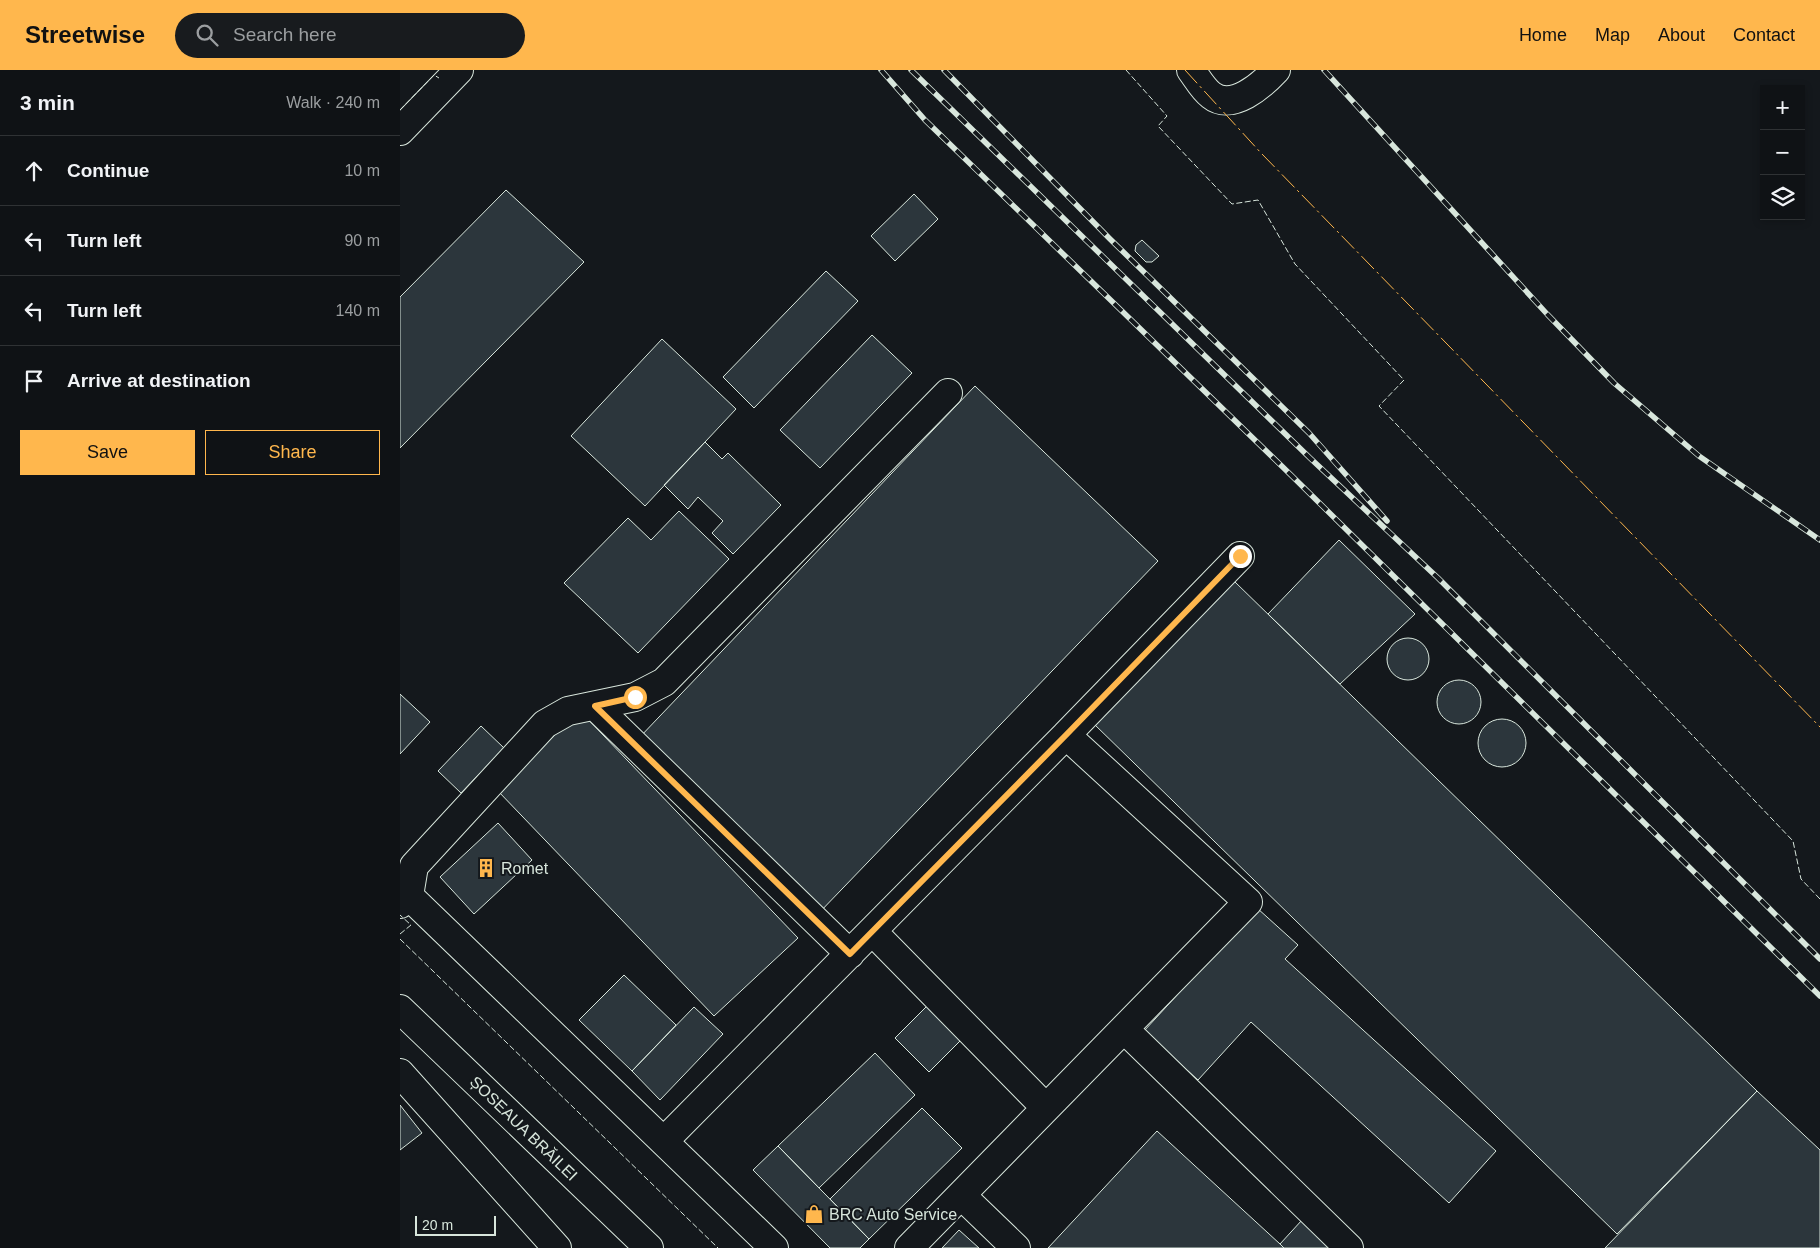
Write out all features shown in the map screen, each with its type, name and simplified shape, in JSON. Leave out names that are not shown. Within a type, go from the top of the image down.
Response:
[{"type":"main road","points":[[400,131],[459,70]]},
{"type":"main road","points":[[1191,70],[1211,96],[1225,100],[1249,93],[1276,70]]},
{"type":"main road","points":[[774,1248],[664,1141],[404,900],[414,866],[545,724],[568,711],[635,697],[664,682],[948,393]]},
{"type":"main road","points":[[664,1141],[1066,735],[1240,556]]},
{"type":"main road","points":[[595,706],[850,954]]},
{"type":"main road","points":[[909,1248],[1248,902],[1066,735]]},
{"type":"main road","points":[[872,931],[1046,1108]]},
{"type":"main road","name":"ȘOSEAUA BRĂILEI","points":[[400,1009],[649,1248]]},
{"type":"main road","points":[[1124,1029],[1349,1248]]},
{"type":"main road","points":[[400,1073],[558,1248]]},
{"type":"main road","points":[[961,1195],[1016,1248]]},
{"type":"building","points":[[506,190],[584,262],[400,448],[400,297]]},
{"type":"building","points":[[914,194],[938,219],[895,261],[871,236]]},
{"type":"building","points":[[1142,240],[1159,256],[1152,262],[1146,262],[1135,251],[1136,245]]},
{"type":"building","points":[[826,271],[858,301],[754,408],[723,377]]},
{"type":"building","points":[[872,335],[912,373],[820,468],[780,430]]},
{"type":"building","points":[[662,339],[736,409],[645,506],[571,436]]},
{"type":"building","points":[[975,386],[1158,561],[816,916],[638,739]]},
{"type":"building","points":[[705,442],[722,459],[728,453],[781,505],[733,554],[712,533],[723,521],[698,497],[688,509],[664,485]]},
{"type":"building","points":[[679,511],[729,559],[638,653],[564,583],[628,518],[651,540]]},
{"type":"building","points":[[1339,540],[1415,614],[1340,684],[1268,614]]},
{"type":"building","points":[[1234,581],[1757,1091],[1617,1234],[1093,723]]},
{"type":"building","points":[[1408,638],[1423,644],[1429,659],[1423,674],[1408,680],[1393,674],[1387,659],[1393,644]]},
{"type":"building","points":[[1463,680],[1475,686],[1480,693],[1480,711],[1475,718],[1468,723],[1455,724],[1447,721],[1440,714],[1437,698],[1440,690],[1447,683]]},
{"type":"building","points":[[400,694],[430,722],[400,754]]},
{"type":"building","points":[[580,711],[798,938],[714,1016],[497,790]]},
{"type":"building","points":[[1502,719],[1511,721],[1519,726],[1524,734],[1526,743],[1524,752],[1519,760],[1511,765],[1502,767],[1493,765],[1485,760],[1480,752],[1478,743],[1480,734],[1485,726],[1493,721]]},
{"type":"building","points":[[481,726],[504,748],[461,793],[438,771]]},
{"type":"building","name":"Romet","points":[[498,823],[532,860],[474,914],[440,877]]},
{"type":"building","points":[[1257,908],[1298,945],[1285,959],[1496,1151],[1449,1203],[1251,1022],[1198,1080],[1144,1031]]},
{"type":"building","points":[[624,975],[676,1025],[632,1071],[579,1020]]},
{"type":"building","points":[[927,1006],[961,1040],[929,1072],[895,1038]]},
{"type":"building","points":[[694,1007],[723,1034],[660,1100],[632,1071]]},
{"type":"building","points":[[875,1053],[915,1095],[819,1188],[778,1146]]},
{"type":"building","points":[[1757,1091],[1820,1150],[1820,1248],[1605,1248]]},
{"type":"building","points":[[400,1105],[422,1133],[400,1150]]},
{"type":"building","points":[[922,1108],[962,1148],[869,1239],[830,1199]]},
{"type":"building","points":[[1157,1131],[1280,1244],[1284,1248],[1048,1248]]},
{"type":"building","points":[[778,1146],[869,1239],[860,1248],[830,1248],[753,1170]]},
{"type":"building","points":[[1302,1220],[1332,1248],[1284,1248],[1280,1244]]},
{"type":"building","points":[[959,1230],[979,1248],[942,1248]]},
{"type":"railway","points":[[881,70],[925,120],[1293,477],[1820,996]]},
{"type":"railway","points":[[911,70],[1310,458],[1438,578],[1820,959]]},
{"type":"railway","points":[[944,70],[1110,239],[1309,433],[1387,521]]},
{"type":"railway","points":[[1324,70],[1547,314],[1614,383],[1699,456],[1820,540]]},
{"type":"fence","points":[[1126,70],[1167,116],[1158,126],[1232,204],[1258,200],[1295,264],[1404,380],[1379,406],[1793,841],[1801,879],[1820,899]]},
{"type":"fence","points":[[400,110],[434,75],[439,78]]},
{"type":"fence","points":[[400,915],[411,925],[400,934]]},
{"type":"fence","points":[[400,939],[718,1248]]},
{"type":"power","points":[[1185,70],[1261,153],[1820,727]]},
{"type":"place","name":"Romet","points":[[486,868]]},
{"type":"place","name":"BRC Auto Service","points":[[814,1214]]},
{"type":"route","points":[[635,697],[595,706],[850,954],[1240,556]]}]
